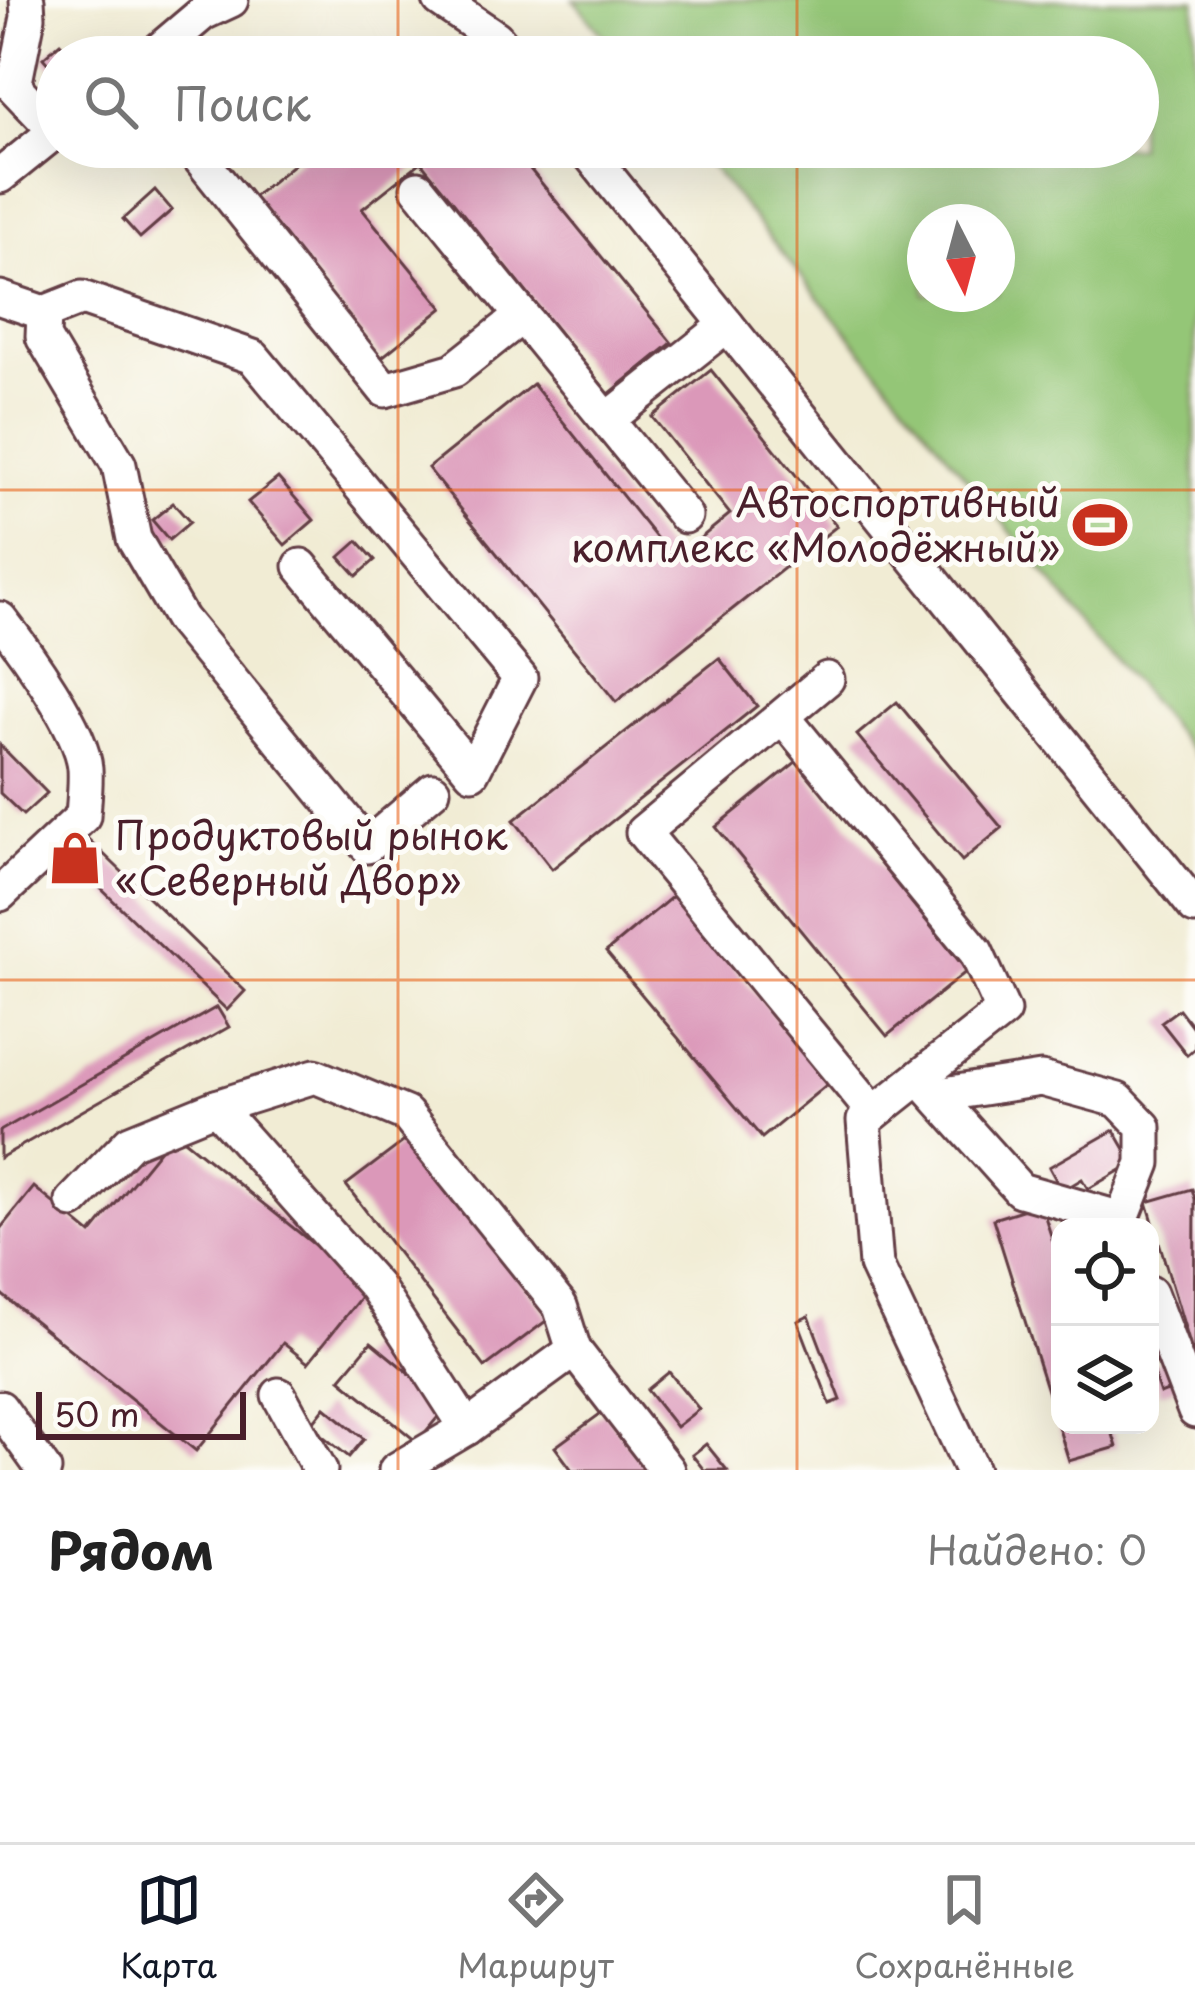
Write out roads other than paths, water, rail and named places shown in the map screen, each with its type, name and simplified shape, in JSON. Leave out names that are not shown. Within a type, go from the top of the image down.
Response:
[{"type":"street","points":[[27,0],[14,87],[36,110]]},
{"type":"street","points":[[176,36],[203,14],[231,0]]},
{"type":"street","points":[[458,4],[494,36]]},
{"type":"street","points":[[0,176],[36,148]]},
{"type":"street","points":[[207,168],[386,390],[454,370],[522,316]]},
{"type":"street","points":[[601,168],[1195,907]]},
{"type":"street","points":[[418,188],[685,516]]},
{"type":"street","points":[[0,298],[44,313],[82,298],[254,357],[520,678],[472,772],[301,566]]},
{"type":"street","points":[[44,313],[43,337],[119,465],[134,539],[181,619],[367,846],[433,790]]},
{"type":"street","points":[[607,420],[727,325]]},
{"type":"street","points":[[0,620],[26,652],[85,764],[83,816],[0,894]]},
{"type":"street","points":[[827,679],[643,832],[874,1113]]},
{"type":"street","points":[[783,717],[976,952],[1003,1011],[928,1087],[864,1120],[876,1265],[972,1470]]},
{"type":"street","points":[[73,1201],[130,1142],[216,1107],[315,1076],[406,1114],[560,1306],[574,1350],[667,1470]]},
{"type":"street","points":[[928,1087],[1041,1079],[1118,1100],[1144,1127],[1144,1163],[1125,1218]]},
{"type":"street","points":[[928,1087],[1021,1190],[1108,1218]]},
{"type":"street","points":[[216,1107],[376,1287],[466,1428]]},
{"type":"street","points":[[1159,1317],[1195,1411]]},
{"type":"street","points":[[397,1470],[466,1428],[574,1350]]},
{"type":"street","points":[[279,1396],[320,1470]]},
{"type":"street","points":[[0,1408],[44,1470]]},
{"type":"place","name":"Автоспортивный комплекс «Молодёжный»","points":[[1100,525]]},
{"type":"place","name":"Продуктовый рынок «Северный Двор»","points":[[75,858]]}]
